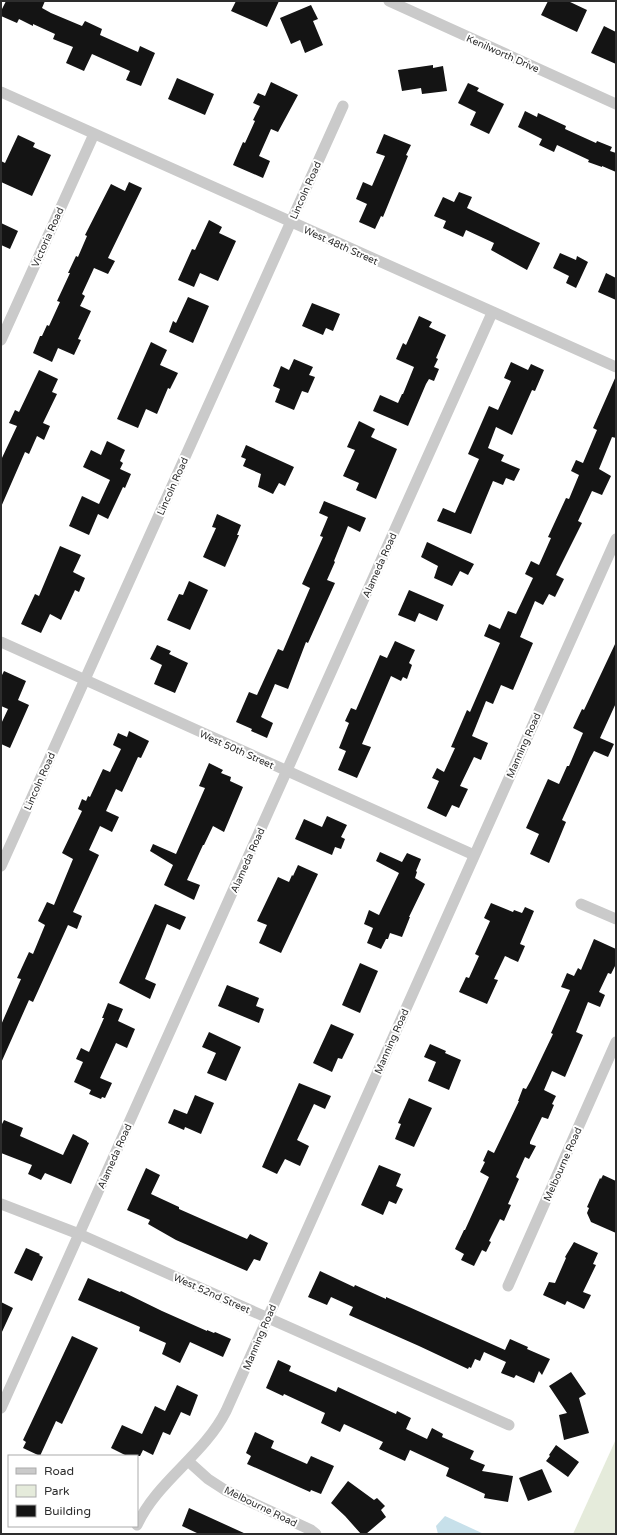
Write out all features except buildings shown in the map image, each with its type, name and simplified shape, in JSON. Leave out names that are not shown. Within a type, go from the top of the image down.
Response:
[{"type":"street","name":"Kenilworth Drive","points":[[389,1],[616,104]]},
{"type":"street","name":"West 48th Street","points":[[1,92],[492,313],[616,367]]},
{"type":"street","name":"Lincoln Road","points":[[1,866],[343,106]]},
{"type":"street","name":"Victoria Road","points":[[1,340],[94,134]]},
{"type":"street","name":"Alameda Road","points":[[1,1408],[492,313]]},
{"type":"street","name":"Manning Road","points":[[138,1524],[145,1510],[156,1495],[213,1434],[224,1417],[616,539]]},
{"type":"street","name":"West 50th Street","points":[[1,642],[474,855]]},
{"type":"street","points":[[582,904],[616,920]]},
{"type":"street","name":"Melbourne Road","points":[[508,1286],[616,1042]]},
{"type":"street","name":"West 52nd Street","points":[[1,1204],[79,1234],[508,1425]]},
{"type":"street","name":"Melbourne Road","points":[[188,1461],[208,1479],[225,1490],[311,1530],[316,1534]]},
{"type":"green space","points":[[616,1439],[616,1534],[573,1534]]},
{"type":"water","points":[[445,1516],[484,1534],[438,1534],[436,1526]]}]
